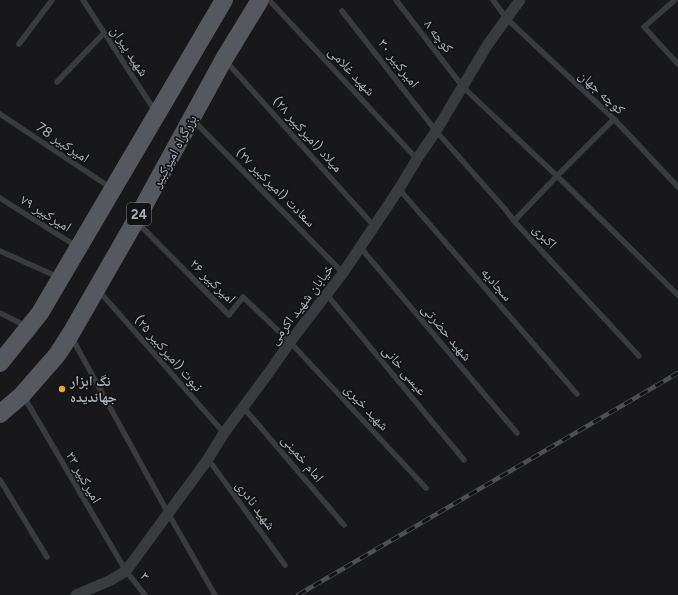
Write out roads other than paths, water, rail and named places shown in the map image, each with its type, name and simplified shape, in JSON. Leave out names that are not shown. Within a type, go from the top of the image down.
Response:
[{"type":"main road","name":"24","points":[[0,363],[40,313],[224,0]]},
{"type":"main road","name":"بزرگراه امیرکبیر","points":[[0,414],[22,395],[57,355],[70,335],[136,220],[224,58],[260,0]]},
{"type":"street","name":"خیابان شهید اکرمی","points":[[76,595],[111,580],[126,571],[208,459],[243,406],[343,273],[436,131],[488,44],[520,0]]},
{"type":"lane","points":[[19,44],[52,0]]},
{"type":"lane","name":"شهید پیران","points":[[84,0],[157,114]]},
{"type":"lane","name":"شهید غلامی","points":[[269,0],[417,159]]},
{"type":"lane","name":"کوچه ۸","points":[[396,0],[463,87],[557,176],[678,295]]},
{"type":"lane","name":"کوچه جهان","points":[[493,0],[507,19],[614,119],[678,187]]},
{"type":"lane","points":[[675,0],[644,27],[678,64]]},
{"type":"lane","name":"امیرکبیر ۳۰","points":[[342,11],[436,131]]},
{"type":"lane","points":[[57,82],[104,32]]},
{"type":"lane","name":"میلاد (امیرکبیر ۲۸)","points":[[224,58],[374,226]]},
{"type":"lane","name":"امیرکبیر 78","points":[[0,114],[113,189]]},
{"type":"lane","name":"سعادت (امیرکبیر ۲۷)","points":[[191,119],[343,273]]},
{"type":"lane","points":[[514,221],[614,119]]},
{"type":"lane","name":"اکبری","points":[[436,131],[514,221],[639,356]]},
{"type":"lane","name":"سجادیه","points":[[399,189],[577,394]]},
{"type":"lane","name":"امیرکبیر ۷۹","points":[[0,198],[78,248]]},
{"type":"lane","name":"امیرکبیر ۲۶","points":[[136,220],[229,315],[243,297],[290,342]]},
{"type":"lane","name":"شهید حضرتی","points":[[360,247],[516,433]]},
{"type":"lane","points":[[0,251],[60,278]]},
{"type":"lane","name":"نبوت (امیرکبیر ۲۵)","points":[[97,289],[224,433]]},
{"type":"lane","name":"عیسی خانی","points":[[327,295],[464,460]]},
{"type":"lane","points":[[0,313],[28,327]]},
{"type":"lane","points":[[70,335],[215,595]]},
{"type":"lane","name":"شهید خیری","points":[[290,342],[426,488]]},
{"type":"lane","name":"امیرکبیر ۲۳","points":[[22,395],[126,571]]},
{"type":"lane","name":"امام خمینی","points":[[243,406],[344,525]]},
{"type":"lane","name":"شهید نادری","points":[[208,459],[284,565]]},
{"type":"lane","points":[[0,480],[47,557]]},
{"type":"lane","name":"۳","points":[[126,571],[145,595]]},
{"type":"railway","points":[[298,595],[678,373]]},
{"type":"place","name":"نگ ابزار جهاندیده","points":[[62,389]]}]
